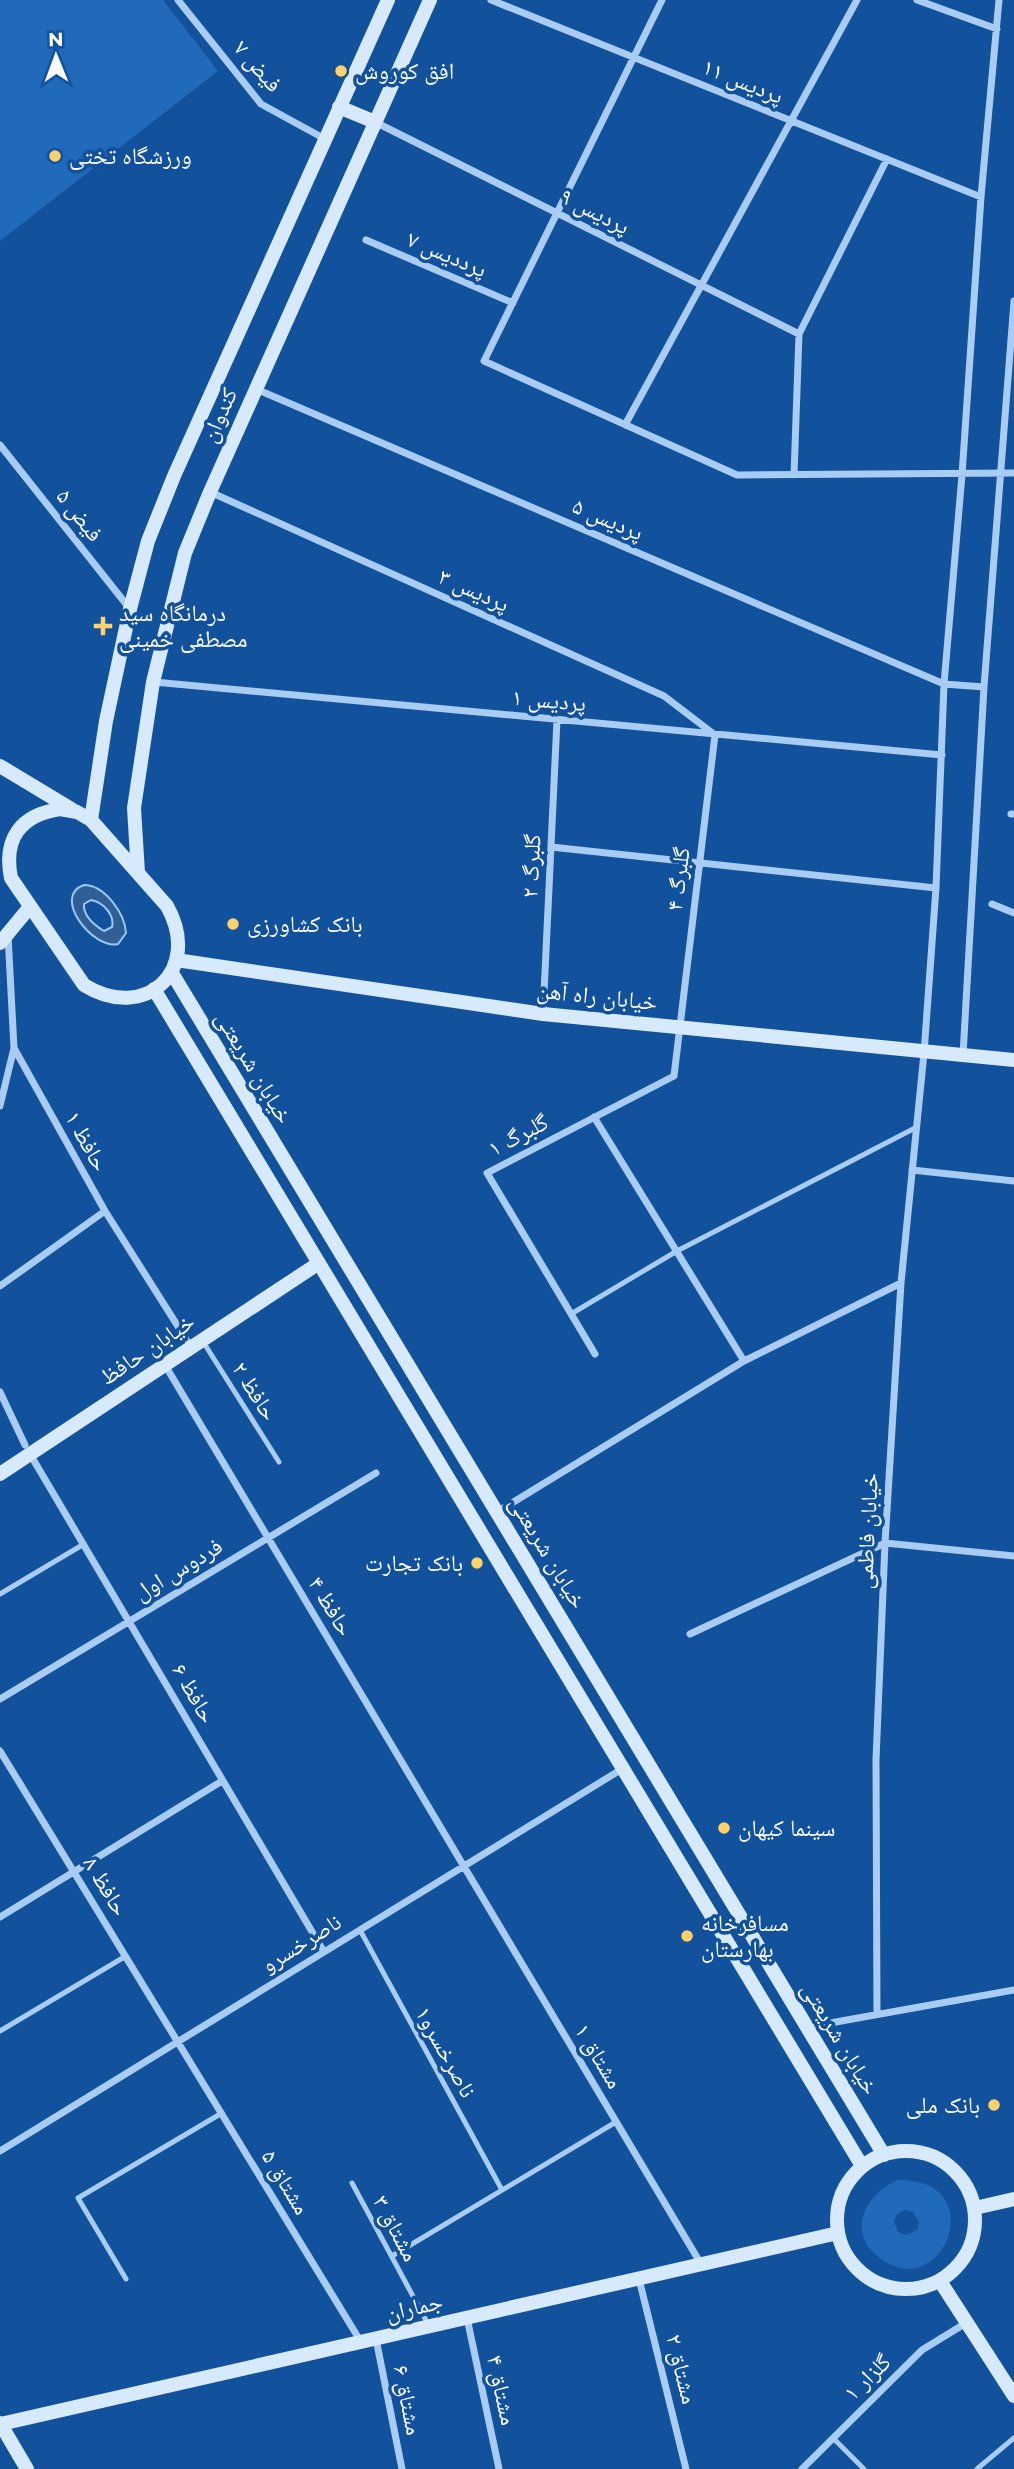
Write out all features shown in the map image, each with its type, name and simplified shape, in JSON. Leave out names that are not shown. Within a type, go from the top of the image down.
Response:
[{"type":"street","name":"فیض ۷","points":[[178,0],[261,104],[325,139]]},
{"type":"street","name":"کندوان","points":[[91,820],[115,674],[148,541],[174,477],[388,0]]},
{"type":"street","name":"کندوان","points":[[138,873],[134,807],[153,682],[185,553],[430,0]]},
{"type":"street","name":"پردیس ۱۱","points":[[491,0],[981,197]]},
{"type":"street","points":[[662,0],[484,361],[737,475],[1014,473]]},
{"type":"street","points":[[625,425],[857,0]]},
{"type":"street","points":[[917,0],[997,29]]},
{"type":"street","name":"خیابان فاطمی","points":[[877,2014],[876,1759],[901,1283],[924,1053],[936,888],[944,684],[962,475],[981,197],[999,0]]},
{"type":"street","points":[[339,107],[375,122]]},
{"type":"street","name":"پردیس ۹","points":[[375,122],[799,334]]},
{"type":"street","points":[[794,475],[799,334],[887,159]]},
{"type":"street","name":"پرددیس ۷","points":[[366,240],[513,303]]},
{"type":"street","points":[[962,1055],[984,688],[1014,301]]},
{"type":"street","name":"پردیس ۵","points":[[256,389],[944,684],[984,688]]},
{"type":"street","name":"فیض ۵","points":[[0,445],[130,609]]},
{"type":"street","name":"پردیس ۳","points":[[210,492],[664,696],[715,735]]},
{"type":"street","name":"پردیس ۱","points":[[153,682],[942,755]]},
{"type":"street","name":"گلبرگ ۲","points":[[543,1014],[556,720]]},
{"type":"street","name":"گلبرگ ۴","points":[[679,1028],[715,735]]},
{"type":"street","points":[[0,766],[91,820],[167,906],[176,923],[179,941],[174,966],[154,989],[137,997],[118,999],[100,995],[84,985],[5,873],[10,845],[17,831],[29,819],[52,810],[77,812]]},
{"type":"street","points":[[551,847],[936,888]]},
{"type":"street","points":[[992,904],[1014,914]]},
{"type":"street","points":[[4,939],[29,908]]},
{"type":"street","name":"حافظ ۱","points":[[4,939],[13,1048],[104,1211],[196,1344]]},
{"type":"street","name":"خیابان راه آهن","points":[[174,966],[543,1014],[1014,1060]]},
{"type":"street","name":"خیابان شریعتی","points":[[174,966],[497,1512],[884,2155]]},
{"type":"street","name":"خیابان شریعتی","points":[[154,989],[862,2166]]},
{"type":"street","name":"گلبرگ ۱","points":[[595,1354],[487,1173],[674,1076],[679,1028]]},
{"type":"street","points":[[0,1106],[13,1048]]},
{"type":"street","points":[[594,1117],[744,1361]]},
{"type":"street","points":[[912,1170],[1014,1181]]},
{"type":"street","points":[[0,1286],[104,1211]]},
{"type":"street","name":"خیابان حافظ","points":[[0,1474],[28,1449],[164,1365],[319,1263]]},
{"type":"street","points":[[497,1512],[744,1361],[901,1283]]},
{"type":"street","name":"حافظ ۴","points":[[164,1365],[464,1866]]},
{"type":"street","name":"حافظ ۶","points":[[0,1392],[28,1449],[324,1952]]},
{"type":"street","name":"فردوس اول","points":[[0,1699],[376,1473]]},
{"type":"street","points":[[690,1634],[886,1543],[1014,1556]]},
{"type":"street","name":"حافظ ۸","points":[[0,1751],[178,2042]]},
{"type":"street","name":"ناصرخسرو","points":[[0,2151],[623,1768]]},
{"type":"street","points":[[0,1917],[222,1781]]},
{"type":"street","name":"مشتاق ۱","points":[[464,1866],[701,2264]]},
{"type":"street","points":[[807,2027],[1014,1990]]},
{"type":"street","name":"مشتاق ۵","points":[[178,2042],[368,2341]]},
{"type":"street","points":[[907,2151],[931,2155],[951,2167],[967,2186],[975,2208],[975,2230],[969,2250],[957,2267],[940,2281],[920,2288],[898,2289],[877,2283],[859,2271],[845,2254],[838,2233],[837,2215],[841,2196],[849,2180],[862,2166],[884,2155],[907,2151]]},
{"type":"street","points":[[975,2208],[1014,2199]]},
{"type":"street","name":"جماران","points":[[1,2424],[838,2233]]},
{"type":"street","name":"مشتاق ۲","points":[[639,2279],[686,2469]]},
{"type":"street","points":[[940,2281],[1014,2396]]},
{"type":"street","name":"مشتاق ۴","points":[[467,2318],[499,2469]]},
{"type":"street","name":"گلزار ۱","points":[[802,2469],[922,2350],[967,2322]]},
{"type":"street","name":"مشتاق ۶","points":[[368,2341],[402,2469]]},
{"type":"street","points":[[1,2424],[27,2469]]},
{"type":"lane","points":[[571,1314],[677,1251],[916,1127]]},
{"type":"lane","name":"حافظ ۲","points":[[196,1344],[279,1462]]},
{"type":"lane","points":[[0,1594],[84,1544]]},
{"type":"lane","name":"ناصرخسرو۱","points":[[360,1930],[502,2190]]},
{"type":"lane","points":[[0,2031],[126,1956]]},
{"type":"lane","points":[[126,2279],[78,2198],[222,2113]]},
{"type":"lane","points":[[391,2256],[616,2122]]},
{"type":"lane","name":"مشتاق ۳","points":[[352,2183],[430,2327]]},
{"type":"lane","points":[[832,2438],[864,2469]]},
{"type":"lane","points":[[977,2469],[1014,2438]]},
{"type":"shaded area","name":"ورزشگاه تختی","points":[[0,0],[163,0],[218,71],[0,241]]},
{"type":"shaded area","points":[[84,885],[92,886],[106,895],[118,909],[126,933],[118,944],[108,944],[98,939],[79,921],[72,900],[75,891]],"holes":[[[91,900],[100,903],[107,910],[112,918],[112,927],[104,931],[87,916],[84,904]]]},
{"type":"shaded area","points":[[898,2180],[928,2185],[945,2199],[951,2218],[948,2238],[937,2255],[920,2267],[900,2268],[876,2255],[867,2245],[862,2223],[864,2212],[870,2202]],"holes":[[[905,2210],[913,2212],[919,2222],[917,2230],[906,2235],[898,2232],[894,2222],[897,2214]]]},
{"type":"place","name":"افق کوروش","points":[[341,71]]},
{"type":"place","name":"ورزشگاه تختی","points":[[55,156]]},
{"type":"place","name":"درمانگاه سید مصطفی خمینی","points":[[103,626]]},
{"type":"place","name":"بانک کشاورزی","points":[[233,924]]},
{"type":"place","name":"بانک تجارت","points":[[477,1563]]},
{"type":"place","name":"سینما کیهان","points":[[724,1828]]},
{"type":"place","name":"مسافرخانه بهارستان","points":[[687,1936]]},
{"type":"place","name":"بانک ملی","points":[[994,2105]]}]
